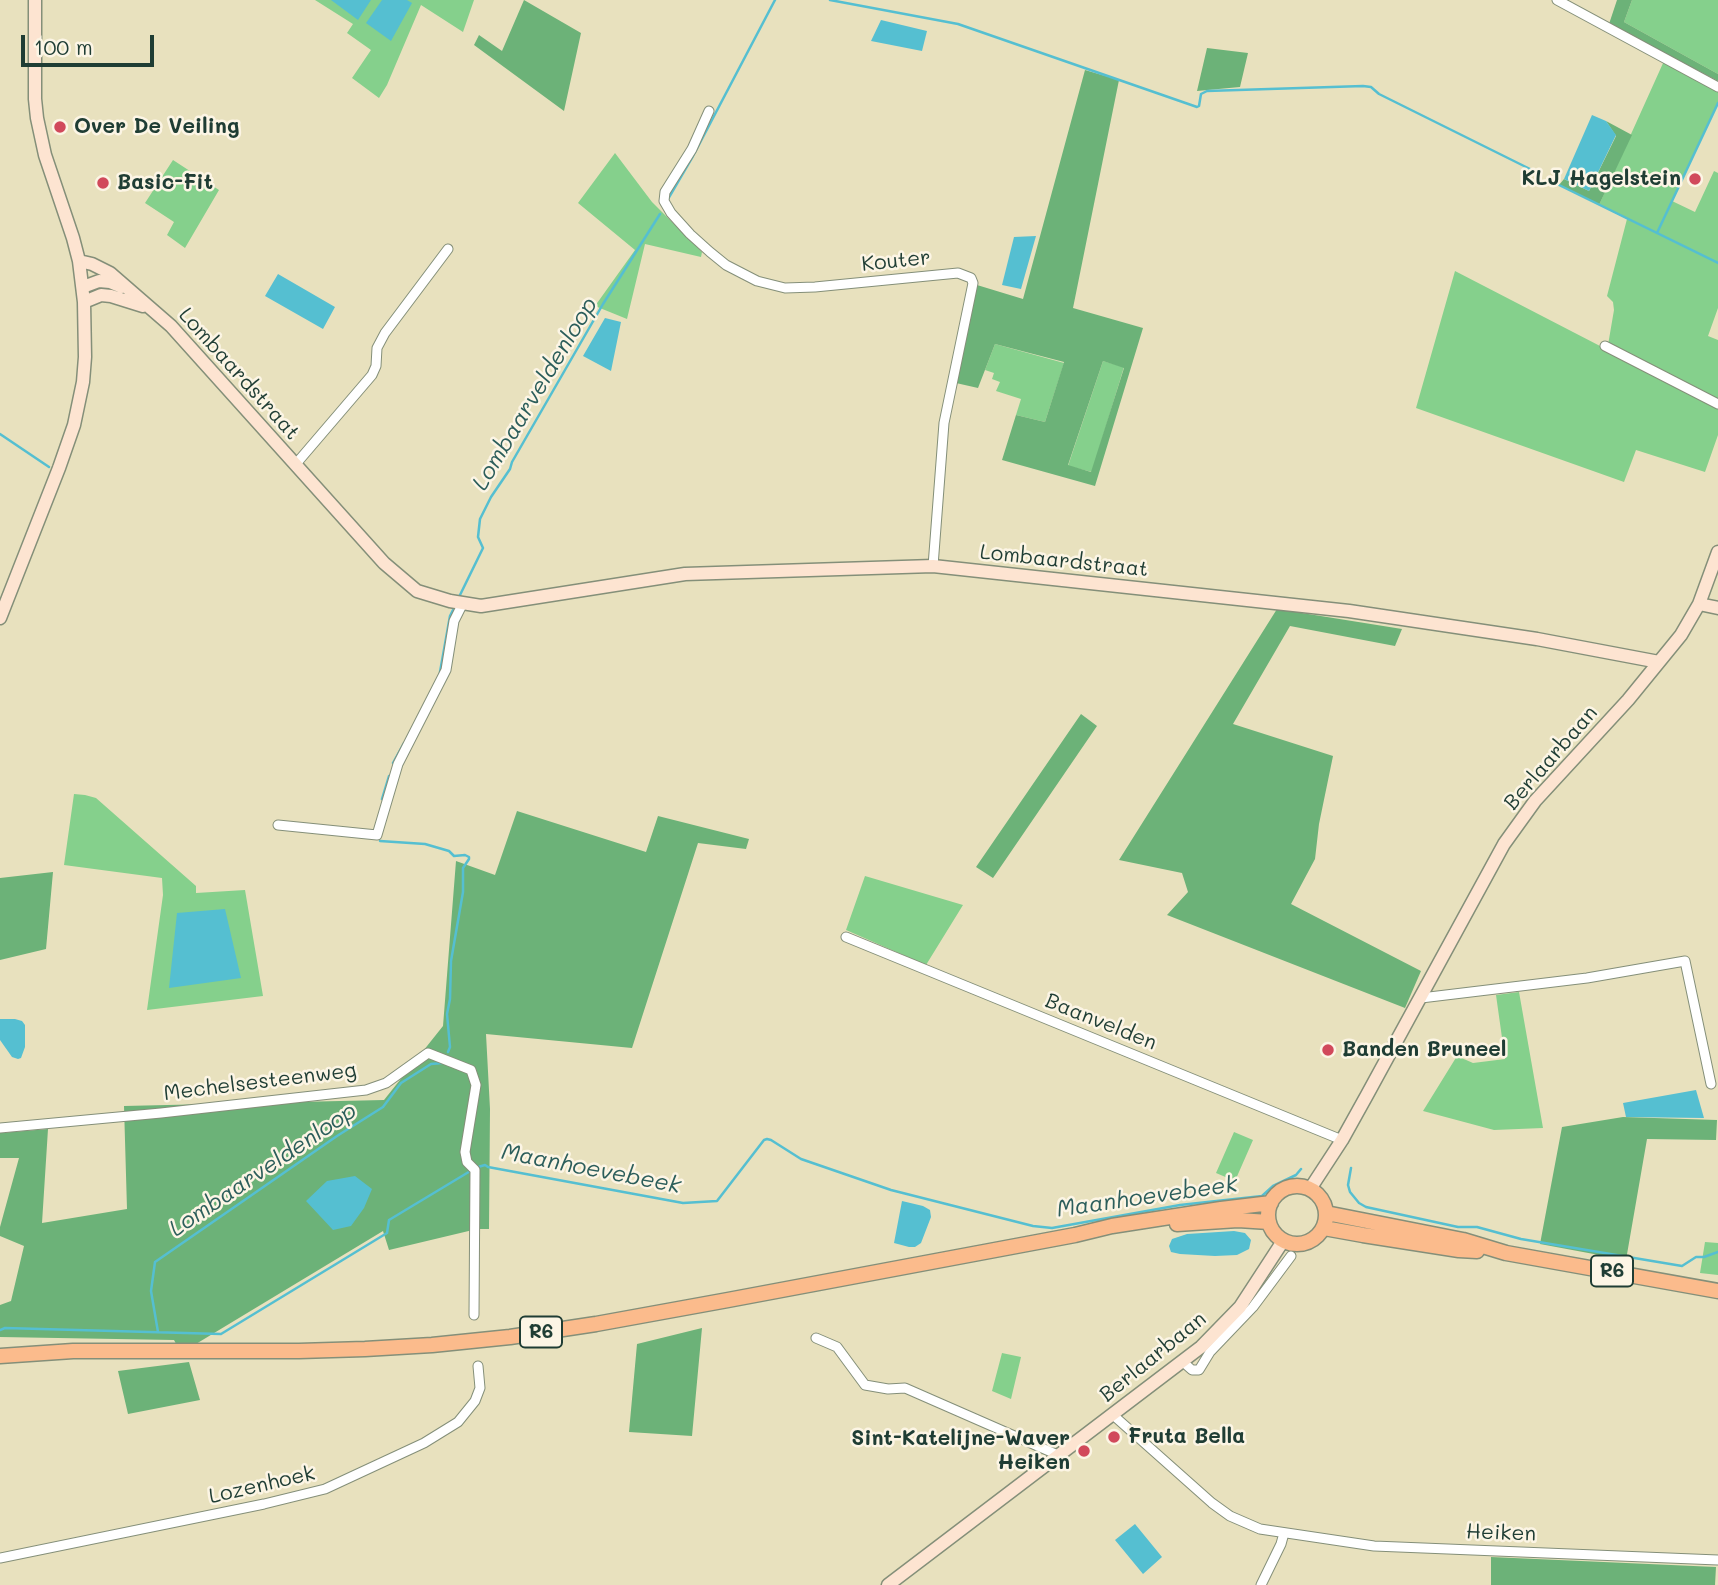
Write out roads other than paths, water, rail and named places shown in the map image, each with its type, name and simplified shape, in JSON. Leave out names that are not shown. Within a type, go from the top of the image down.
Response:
[{"type":"main road","name":"R6","points":[[0,1356],[73,1351],[352,1349],[510,1337],[596,1324],[1112,1226],[1271,1203],[1287,1188],[1299,1186],[1310,1189]]},
{"type":"main road","points":[[1271,1203],[1269,1222],[1276,1234],[1283,1241],[1304,1243],[1317,1237],[1325,1220],[1321,1199],[1310,1189]]},
{"type":"main road","name":"R6","points":[[1075,1235],[1238,1220],[1269,1222]]},
{"type":"main road","name":"R6","points":[[1325,1220],[1463,1240],[1506,1252],[1718,1291]]},
{"type":"street","points":[[0,618],[74,425],[85,357],[84,302],[79,261],[40,138],[35,99],[35,0]]},
{"type":"street","points":[[1557,0],[1718,87]]},
{"type":"street","name":"Kouter","points":[[709,111],[692,149],[665,192],[664,201],[690,234],[726,265],[757,281],[785,288],[958,273],[971,278],[973,283],[944,423],[933,566]]},
{"type":"street","name":"Lombaardstraat","points":[[295,465],[372,375],[376,366],[377,348],[385,333],[449,249]]},
{"type":"street","name":"Lombaardstraat","points":[[79,261],[110,273],[153,309],[384,563],[417,591],[450,601],[481,606],[685,574],[933,566],[1349,611],[1537,639],[1659,662]]},
{"type":"street","name":"Lombaardstraat","points":[[83,287],[99,281],[110,282],[129,290]]},
{"type":"street","name":"Lombaardstraat","points":[[84,302],[101,295],[111,296],[153,309]]},
{"type":"street","points":[[1605,346],[1718,404]]},
{"type":"street","name":"Berlaarbaan","points":[[1310,1189],[1342,1140],[1504,844],[1535,801],[1628,700],[1681,635],[1699,604],[1718,552]]},
{"type":"street","points":[[278,825],[377,835],[398,764],[446,670],[453,621],[463,603]]},
{"type":"street","points":[[1699,604],[1718,608]]},
{"type":"street","name":"Baanvelden","points":[[846,937],[1342,1140]]},
{"type":"street","points":[[1421,998],[1587,978],[1685,961],[1711,1084]]},
{"type":"street","name":"Mechelsesteenweg","points":[[0,1128],[366,1090],[386,1083],[428,1053],[471,1070],[476,1086],[465,1152],[467,1162],[475,1170],[474,1315]]},
{"type":"street","name":"Berlaarbaan","points":[[888,1585],[1183,1362],[1212,1337],[1240,1307],[1283,1241]]},
{"type":"street","points":[[1183,1362],[1192,1370],[1199,1370],[1210,1352],[1253,1307],[1291,1256]]},
{"type":"street","points":[[816,1338],[837,1347],[865,1385],[888,1389],[905,1388],[1058,1455]]},
{"type":"street","name":"Lozenhoek","points":[[0,1558],[325,1489],[424,1443],[458,1422],[475,1401],[480,1388],[478,1366]]},
{"type":"street","name":"Heiken","points":[[1113,1415],[1230,1516],[1260,1529],[1374,1546],[1718,1560]]},
{"type":"street","points":[[1261,1585],[1284,1533]]},
{"type":"water","points":[[331,0],[371,0],[358,20]]},
{"type":"water","points":[[382,0],[407,0],[412,3],[391,41],[366,23]]},
{"type":"water","points":[[881,20],[927,31],[922,51],[871,41]]},
{"type":"water","points":[[1592,115],[1606,121],[1616,135],[1589,191],[1564,179]]},
{"type":"water","points":[[1036,236],[1021,289],[1002,285],[1014,237]]},
{"type":"water","points":[[278,274],[335,307],[323,329],[265,296]]},
{"type":"water","points":[[605,318],[621,322],[611,371],[583,356]]},
{"type":"water","points":[[225,909],[241,978],[169,988],[177,913]]},
{"type":"water","points":[[0,1019],[15,1019],[25,1025],[25,1047],[21,1058],[12,1057],[0,1040]]},
{"type":"water","points":[[1696,1090],[1704,1118],[1626,1117],[1623,1103]]},
{"type":"water","points":[[355,1176],[372,1189],[364,1208],[351,1226],[333,1230],[306,1201],[327,1181]]},
{"type":"water","points":[[902,1201],[930,1210],[931,1217],[921,1243],[915,1247],[894,1243]]},
{"type":"water","points":[[1234,1231],[1245,1233],[1251,1240],[1249,1249],[1237,1255],[1180,1254],[1171,1252],[1169,1246],[1172,1239],[1187,1234]]},
{"type":"water","points":[[1135,1524],[1162,1557],[1143,1574],[1115,1540]]},
{"type":"waterway","name":"Lombaarveldenloop","points":[[668,199],[775,0]]},
{"type":"waterway","name":"Lombaarveldenloop","points":[[830,0],[958,24],[1197,107],[1201,94],[1207,91],[1371,87],[1379,94],[1530,169]]},
{"type":"waterway","points":[[1657,233],[1718,103]]},
{"type":"waterway","name":"Lombaarveldenloop","points":[[1559,185],[1718,263]]},
{"type":"waterway","name":"Lombaarveldenloop","points":[[460,595],[483,548],[478,537],[480,519],[491,497],[510,469],[603,304],[660,214]]},
{"type":"waterway","points":[[0,434],[49,467]]},
{"type":"waterway","name":"Lombaarveldenloop","points":[[440,672],[453,610]]},
{"type":"waterway","name":"Lombaarveldenloop","points":[[393,763],[404,743]]},
{"type":"waterway","name":"Lombaarveldenloop","points":[[382,799],[389,776]]},
{"type":"waterway","name":"Lombaarveldenloop","points":[[380,841],[425,844],[449,851],[454,856],[469,857],[463,868],[463,892],[451,961],[447,1014],[450,1047],[448,1052]]},
{"type":"waterway","name":"Lombaarveldenloop","points":[[158,1332],[151,1291],[155,1262],[383,1107],[401,1083],[431,1064],[442,1063]]},
{"type":"waterway","name":"Maanhoevebeek","points":[[478,1167],[485,1165],[683,1203],[717,1201],[767,1139],[801,1159],[891,1190],[1033,1226],[1052,1228],[1180,1205],[1262,1196],[1301,1169]]},
{"type":"waterway","name":"Maanhoevebeek","points":[[1351,1168],[1348,1185],[1350,1192],[1366,1207],[1458,1227],[1477,1227],[1521,1239],[1682,1266],[1696,1257],[1718,1252]]},
{"type":"waterway","name":"Maanhoevebeek","points":[[0,1330],[221,1334],[387,1233],[389,1220],[472,1170]]},
{"type":"place","name":"Over De Veiling","points":[[60,127]]},
{"type":"place","name":"KLJ Hagelstein","points":[[1695,179]]},
{"type":"place","name":"Basic-Fit","points":[[103,183]]},
{"type":"place","name":"Banden Bruneel","points":[[1328,1050]]},
{"type":"place","name":"Fruta Bella","points":[[1114,1437]]},
{"type":"place","name":"Sint-Katelijne-Waver Heiken","points":[[1084,1451]]}]
